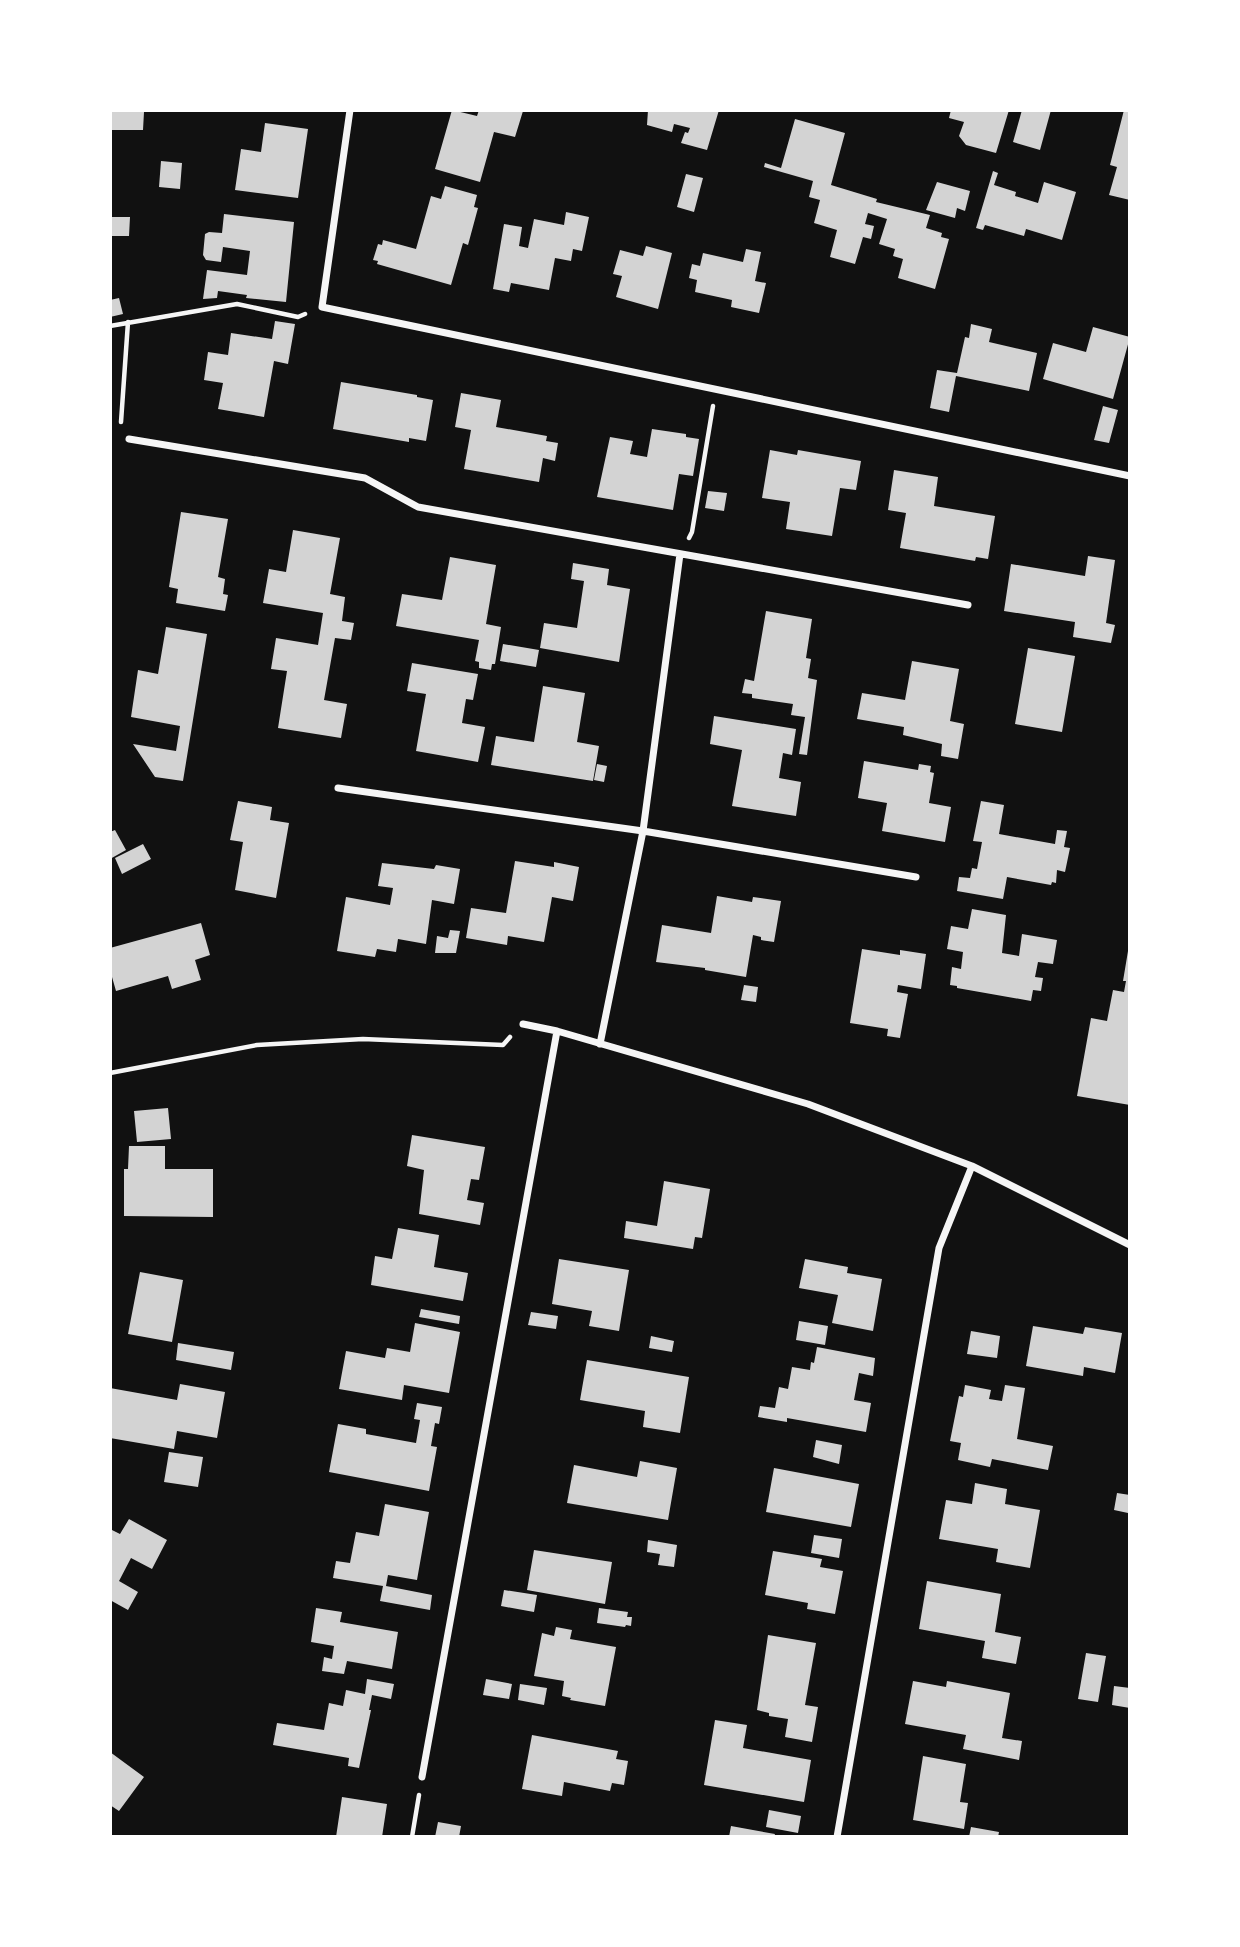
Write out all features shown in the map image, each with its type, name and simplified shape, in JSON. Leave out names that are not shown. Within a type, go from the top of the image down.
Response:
[{"type":"street","points":[[350,110],[322,307],[1130,476]]},
{"type":"street","points":[[129,439],[365,478],[418,507],[968,605]]},
{"type":"street","points":[[600,1044],[643,831],[680,554]]},
{"type":"street","points":[[338,788],[643,831],[916,877]]},
{"type":"street","points":[[523,1024],[557,1031],[808,1104],[972,1166],[1130,1245]]},
{"type":"street","points":[[422,1777],[557,1031]]},
{"type":"street","points":[[837,1837],[939,1248],[972,1166]]},
{"type":"path","points":[[110,326],[237,304],[298,317],[322,307]]},
{"type":"path","points":[[128,322],[120,421],[129,439]]},
{"type":"path","points":[[680,554],[692,533],[715,390]]},
{"type":"path","points":[[110,1073],[257,1045],[363,1039],[503,1045],[523,1024]]},
{"type":"path","points":[[412,1837],[422,1777]]},
{"type":"building","points":[[452,110],[477,116],[479,110],[523,111],[515,137],[494,132],[480,182],[435,169]]},
{"type":"building","points":[[648,110],[719,110],[707,150],[681,143],[685,132],[688,133],[690,128],[674,124],[672,132],[647,125]]},
{"type":"building","points":[[951,110],[1009,110],[996,153],[966,145],[959,136],[964,122],[949,118]]},
{"type":"building","points":[[1022,110],[1051,110],[1040,150],[1013,142]]},
{"type":"building","points":[[1124,110],[1130,110],[1130,200],[1109,195],[1117,167],[1110,165]]},
{"type":"building","points":[[110,112],[144,112],[143,130],[110,130]]},
{"type":"building","points":[[795,119],[845,133],[831,185],[877,199],[876,202],[930,215],[926,228],[942,233],[941,237],[949,239],[935,289],[898,278],[903,259],[893,256],[895,249],[879,244],[887,219],[868,213],[865,224],[874,226],[871,239],[863,237],[855,264],[830,257],[837,230],[814,223],[820,200],[809,197],[813,181],[764,167],[765,163],[781,168]]},
{"type":"building","points":[[265,123],[308,129],[298,198],[235,190],[241,149],[261,152]]},
{"type":"building","points":[[161,161],[182,163],[180,189],[159,187]]},
{"type":"building","points":[[993,171],[998,173],[994,185],[1016,192],[1015,196],[1038,203],[1044,182],[1076,192],[1062,240],[1026,229],[1024,236],[985,225],[983,230],[976,228]]},
{"type":"building","points":[[686,174],[703,178],[694,212],[677,207]]},
{"type":"building","points":[[937,182],[970,191],[965,211],[957,208],[955,218],[926,210]]},
{"type":"building","points":[[445,186],[477,195],[474,207],[478,208],[468,245],[463,243],[451,285],[377,264],[378,261],[373,260],[378,244],[382,245],[383,240],[416,249],[431,196],[441,199]]},
{"type":"building","points":[[566,212],[589,217],[582,251],[573,249],[571,261],[555,258],[549,290],[511,283],[509,292],[493,289],[504,224],[522,227],[519,246],[528,248],[534,219],[564,225]]},
{"type":"building","points":[[224,214],[294,222],[286,302],[246,298],[247,295],[218,291],[217,298],[203,299],[207,270],[247,275],[250,251],[223,247],[221,262],[206,260],[203,255],[205,234],[222,233]]},
{"type":"building","points":[[110,217],[130,217],[129,236],[110,236]]},
{"type":"building","points":[[646,246],[672,253],[658,309],[616,297],[622,276],[613,274],[620,250],[643,256]]},
{"type":"building","points":[[746,249],[761,252],[755,281],[766,283],[759,313],[731,307],[732,300],[695,292],[697,280],[689,278],[692,264],[700,266],[703,253],[743,262]]},
{"type":"building","points":[[119,298],[123,314],[110,317],[110,300]]},
{"type":"building","points":[[275,321],[295,324],[288,364],[274,361],[264,417],[218,409],[223,383],[204,380],[208,352],[228,355],[231,333],[272,339]]},
{"type":"building","points":[[971,324],[992,329],[989,342],[1037,353],[1029,391],[956,376],[949,412],[930,408],[937,370],[957,373],[965,337],[969,338]]},
{"type":"building","points":[[1093,327],[1130,337],[1113,399],[1043,379],[1053,343],[1086,352]]},
{"type":"building","points":[[341,382],[433,400],[426,441],[409,438],[409,442],[333,429]]},
{"type":"building","points":[[461,393],[501,400],[496,427],[547,436],[546,441],[558,443],[555,461],[543,458],[539,482],[464,469],[471,430],[455,427]]},
{"type":"building","points":[[1103,406],[1118,410],[1109,443],[1094,440]]},
{"type":"building","points":[[652,429],[686,434],[686,437],[699,439],[693,476],[679,474],[673,510],[597,497],[610,437],[633,441],[630,454],[647,457]]},
{"type":"building","points":[[770,450],[797,455],[798,450],[861,461],[856,490],[840,488],[832,536],[786,529],[790,502],[762,498]]},
{"type":"building","points":[[894,470],[938,477],[934,506],[995,516],[988,559],[976,557],[975,561],[900,548],[906,513],[888,510]]},
{"type":"building","points":[[708,491],[727,493],[724,511],[705,508]]},
{"type":"building","points":[[181,512],[228,519],[218,577],[225,579],[223,594],[228,595],[225,611],[176,603],[178,589],[169,587]]},
{"type":"building","points":[[293,530],[340,538],[330,594],[345,597],[342,621],[354,623],[351,640],[335,638],[324,700],[347,704],[341,738],[278,728],[287,671],[271,669],[276,638],[318,645],[323,613],[263,603],[269,569],[286,572]]},
{"type":"building","points":[[1088,556],[1115,560],[1106,623],[1115,625],[1111,643],[1073,637],[1075,622],[1004,611],[1011,564],[1085,576]]},
{"type":"building","points":[[450,557],[496,565],[486,624],[501,627],[495,664],[492,664],[491,670],[479,668],[479,662],[475,661],[479,640],[396,626],[402,594],[442,600]]},
{"type":"building","points":[[573,563],[609,569],[607,585],[630,589],[619,662],[540,648],[544,623],[577,628],[584,581],[571,579]]},
{"type":"building","points":[[766,611],[812,619],[806,658],[811,659],[808,678],[817,680],[807,755],[799,754],[805,717],[791,715],[793,704],[752,698],[752,694],[742,693],[745,679],[754,681]]},
{"type":"building","points":[[166,627],[207,634],[183,781],[155,777],[133,744],[176,751],[180,726],[131,717],[138,670],[158,674]]},
{"type":"building","points":[[503,644],[539,650],[536,667],[500,661]]},
{"type":"building","points":[[1028,648],[1075,656],[1062,732],[1015,724]]},
{"type":"building","points":[[912,661],[959,669],[950,721],[964,724],[958,759],[941,756],[942,744],[903,735],[904,727],[857,719],[862,693],[905,700]]},
{"type":"building","points":[[412,663],[478,674],[473,700],[466,699],[462,723],[485,727],[478,762],[416,751],[426,694],[407,691]]},
{"type":"building","points":[[543,686],[585,693],[577,742],[599,746],[593,781],[491,765],[496,736],[534,742]]},
{"type":"building","points":[[714,716],[796,729],[792,755],[783,753],[779,778],[801,782],[796,816],[732,806],[742,750],[710,744]]},
{"type":"building","points":[[864,761],[918,770],[919,764],[931,766],[930,772],[934,773],[929,803],[951,807],[945,842],[882,831],[887,803],[858,798]]},
{"type":"building","points":[[597,764],[607,766],[604,782],[594,780]]},
{"type":"building","points":[[238,801],[272,807],[270,820],[289,823],[276,898],[235,890],[243,842],[230,840]]},
{"type":"building","points":[[981,801],[1004,805],[999,834],[1055,844],[1057,830],[1067,831],[1064,847],[1070,848],[1065,872],[1057,870],[1056,883],[1052,882],[1051,885],[1007,877],[1003,899],[957,891],[959,877],[970,878],[972,868],[977,869],[982,842],[973,841]]},
{"type":"building","points":[[115,830],[126,850],[110,859],[110,832]]},
{"type":"building","points":[[143,844],[151,859],[122,874],[115,858]]},
{"type":"building","points":[[515,861],[554,867],[554,862],[579,867],[573,901],[552,897],[544,942],[508,936],[507,945],[466,938],[471,908],[506,913]]},
{"type":"building","points":[[382,863],[434,869],[436,865],[460,869],[454,904],[432,900],[426,944],[398,939],[396,952],[377,949],[375,957],[337,951],[346,897],[390,905],[393,888],[378,886]]},
{"type":"building","points":[[717,896],[752,902],[753,897],[781,901],[774,942],[761,940],[761,937],[753,935],[746,977],[705,968],[656,962],[662,925],[711,933]]},
{"type":"building","points":[[972,909],[1006,915],[1002,953],[1019,956],[1022,934],[1057,940],[1053,964],[1038,962],[1035,977],[1043,978],[1041,991],[1033,990],[1031,1001],[950,985],[952,967],[961,969],[963,952],[947,949],[951,926],[968,929]]},
{"type":"building","points":[[201,923],[210,955],[195,960],[201,980],[172,989],[168,976],[116,991],[110,970],[110,948]]},
{"type":"building","points":[[450,930],[460,931],[456,953],[435,953],[437,936],[448,938]]},
{"type":"building","points":[[862,949],[900,955],[900,950],[926,954],[921,989],[898,985],[897,992],[908,994],[900,1038],[887,1036],[888,1029],[850,1023]]},
{"type":"building","points":[[1128,951],[1130,1105],[1077,1096],[1091,1018],[1107,1021],[1113,990],[1124,992]]},
{"type":"building","points":[[744,985],[758,987],[756,1002],[741,1000]]},
{"type":"building","points":[[168,1108],[171,1139],[137,1142],[134,1111]]},
{"type":"building","points":[[412,1135],[485,1147],[479,1180],[471,1179],[467,1200],[484,1203],[480,1225],[419,1214],[424,1170],[407,1166]]},
{"type":"building","points":[[129,1146],[165,1146],[165,1169],[213,1169],[213,1217],[124,1216],[124,1169],[128,1169]]},
{"type":"building","points":[[664,1181],[710,1189],[702,1238],[695,1237],[693,1249],[624,1238],[626,1221],[657,1226]]},
{"type":"building","points":[[398,1228],[439,1235],[434,1267],[468,1273],[463,1301],[371,1285],[375,1256],[392,1259]]},
{"type":"building","points":[[559,1259],[629,1270],[619,1331],[589,1326],[592,1311],[552,1304]]},
{"type":"building","points":[[805,1259],[848,1267],[847,1273],[882,1279],[873,1331],[832,1323],[838,1295],[799,1288]]},
{"type":"building","points":[[140,1272],[183,1280],[172,1342],[128,1334]]},
{"type":"building","points":[[421,1309],[460,1316],[459,1324],[419,1317]]},
{"type":"building","points":[[531,1312],[558,1316],[556,1329],[528,1325]]},
{"type":"building","points":[[799,1321],[828,1326],[825,1345],[796,1340]]},
{"type":"building","points":[[415,1323],[460,1332],[449,1393],[404,1385],[402,1400],[339,1389],[346,1351],[385,1358],[387,1348],[410,1352]]},
{"type":"building","points":[[1033,1326],[1083,1334],[1085,1327],[1122,1333],[1115,1373],[1084,1367],[1083,1376],[1026,1366]]},
{"type":"building","points":[[971,1331],[1000,1336],[997,1358],[967,1354]]},
{"type":"building","points":[[651,1336],[674,1341],[672,1352],[649,1348]]},
{"type":"building","points":[[178,1343],[234,1352],[231,1370],[176,1360]]},
{"type":"building","points":[[817,1347],[875,1358],[873,1376],[859,1373],[854,1400],[871,1403],[866,1432],[787,1418],[787,1422],[758,1417],[760,1406],[775,1408],[779,1387],[788,1389],[792,1367],[810,1370]]},
{"type":"building","points":[[587,1360],[689,1377],[680,1433],[643,1427],[645,1411],[580,1400]]},
{"type":"building","points":[[180,1384],[225,1392],[217,1438],[177,1431],[174,1449],[110,1438],[110,1388],[177,1400]]},
{"type":"building","points":[[965,1385],[991,1390],[989,1399],[1002,1401],[1005,1385],[1025,1388],[1017,1439],[1053,1446],[1048,1470],[992,1459],[990,1467],[958,1460],[961,1443],[950,1441],[959,1396],[963,1397]]},
{"type":"building","points":[[417,1403],[442,1407],[439,1424],[435,1423],[431,1446],[437,1447],[429,1491],[329,1472],[338,1424],[366,1429],[366,1434],[416,1443],[420,1420],[414,1419]]},
{"type":"building","points":[[816,1440],[842,1445],[839,1464],[813,1457]]},
{"type":"building","points":[[169,1452],[203,1457],[198,1487],[164,1482]]},
{"type":"building","points":[[640,1461],[677,1468],[668,1520],[567,1503],[574,1465],[637,1477]]},
{"type":"building","points":[[774,1468],[859,1484],[851,1527],[766,1512]]},
{"type":"building","points":[[975,1483],[1007,1489],[1005,1504],[1040,1510],[1030,1568],[996,1562],[998,1549],[939,1539],[946,1500],[972,1504]]},
{"type":"building","points":[[1117,1493],[1130,1495],[1128,1513],[1114,1510]]},
{"type":"building","points":[[385,1504],[429,1512],[417,1580],[388,1575],[386,1586],[432,1595],[430,1610],[380,1601],[383,1586],[333,1578],[336,1561],[350,1563],[356,1532],[379,1536]]},
{"type":"building","points":[[129,1519],[167,1540],[152,1569],[131,1558],[119,1581],[138,1592],[128,1610],[110,1600],[110,1529],[120,1534]]},
{"type":"building","points":[[814,1535],[842,1539],[839,1558],[811,1553]]},
{"type":"building","points":[[648,1540],[677,1545],[674,1567],[658,1565],[660,1554],[647,1552]]},
{"type":"building","points":[[534,1550],[612,1562],[605,1604],[527,1590]]},
{"type":"building","points":[[773,1551],[822,1559],[820,1567],[843,1571],[835,1614],[807,1609],[808,1603],[765,1595]]},
{"type":"building","points":[[927,1581],[1001,1594],[995,1632],[1021,1637],[1016,1664],[982,1658],[985,1641],[919,1629]]},
{"type":"building","points":[[504,1590],[537,1595],[534,1612],[501,1606]]},
{"type":"building","points":[[316,1608],[342,1612],[340,1622],[398,1632],[392,1669],[347,1661],[344,1674],[322,1671],[324,1657],[332,1659],[334,1646],[311,1642]]},
{"type":"building","points":[[599,1608],[628,1612],[627,1617],[632,1617],[631,1626],[597,1623]]},
{"type":"building","points":[[556,1627],[572,1630],[570,1639],[616,1647],[605,1706],[570,1700],[571,1698],[562,1696],[564,1681],[534,1676],[542,1633],[554,1636]]},
{"type":"building","points":[[768,1635],[816,1643],[805,1705],[818,1707],[812,1742],[785,1737],[788,1719],[769,1716],[769,1713],[757,1710]]},
{"type":"building","points":[[1086,1653],[1106,1656],[1098,1702],[1078,1699]]},
{"type":"building","points":[[367,1679],[394,1684],[391,1699],[372,1695],[359,1768],[348,1766],[349,1758],[273,1745],[277,1723],[324,1730],[329,1703],[343,1706],[346,1690],[365,1694]]},
{"type":"building","points":[[486,1679],[512,1684],[509,1699],[483,1695]]},
{"type":"building","points":[[913,1681],[946,1687],[947,1681],[1010,1693],[1002,1738],[1022,1741],[1019,1760],[963,1749],[966,1735],[905,1724]]},
{"type":"building","points":[[520,1684],[547,1688],[544,1705],[518,1700]]},
{"type":"building","points":[[1114,1686],[1130,1688],[1130,1708],[1112,1705]]},
{"type":"building","points":[[715,1720],[747,1725],[743,1748],[811,1760],[804,1802],[704,1785]]},
{"type":"building","points":[[532,1735],[618,1751],[616,1759],[628,1761],[624,1785],[612,1783],[610,1791],[564,1782],[562,1796],[522,1789]]},
{"type":"building","points":[[110,1752],[144,1777],[119,1811],[110,1805]]},
{"type":"building","points":[[923,1756],[966,1764],[960,1802],[968,1803],[964,1829],[913,1820]]},
{"type":"building","points":[[342,1797],[387,1804],[382,1837],[336,1837]]},
{"type":"building","points":[[769,1810],[801,1816],[798,1833],[766,1827]]},
{"type":"building","points":[[438,1822],[461,1826],[459,1837],[435,1837]]},
{"type":"building","points":[[731,1826],[775,1834],[774,1837],[729,1837]]},
{"type":"building","points":[[971,1827],[999,1832],[998,1837],[969,1837]]}]
